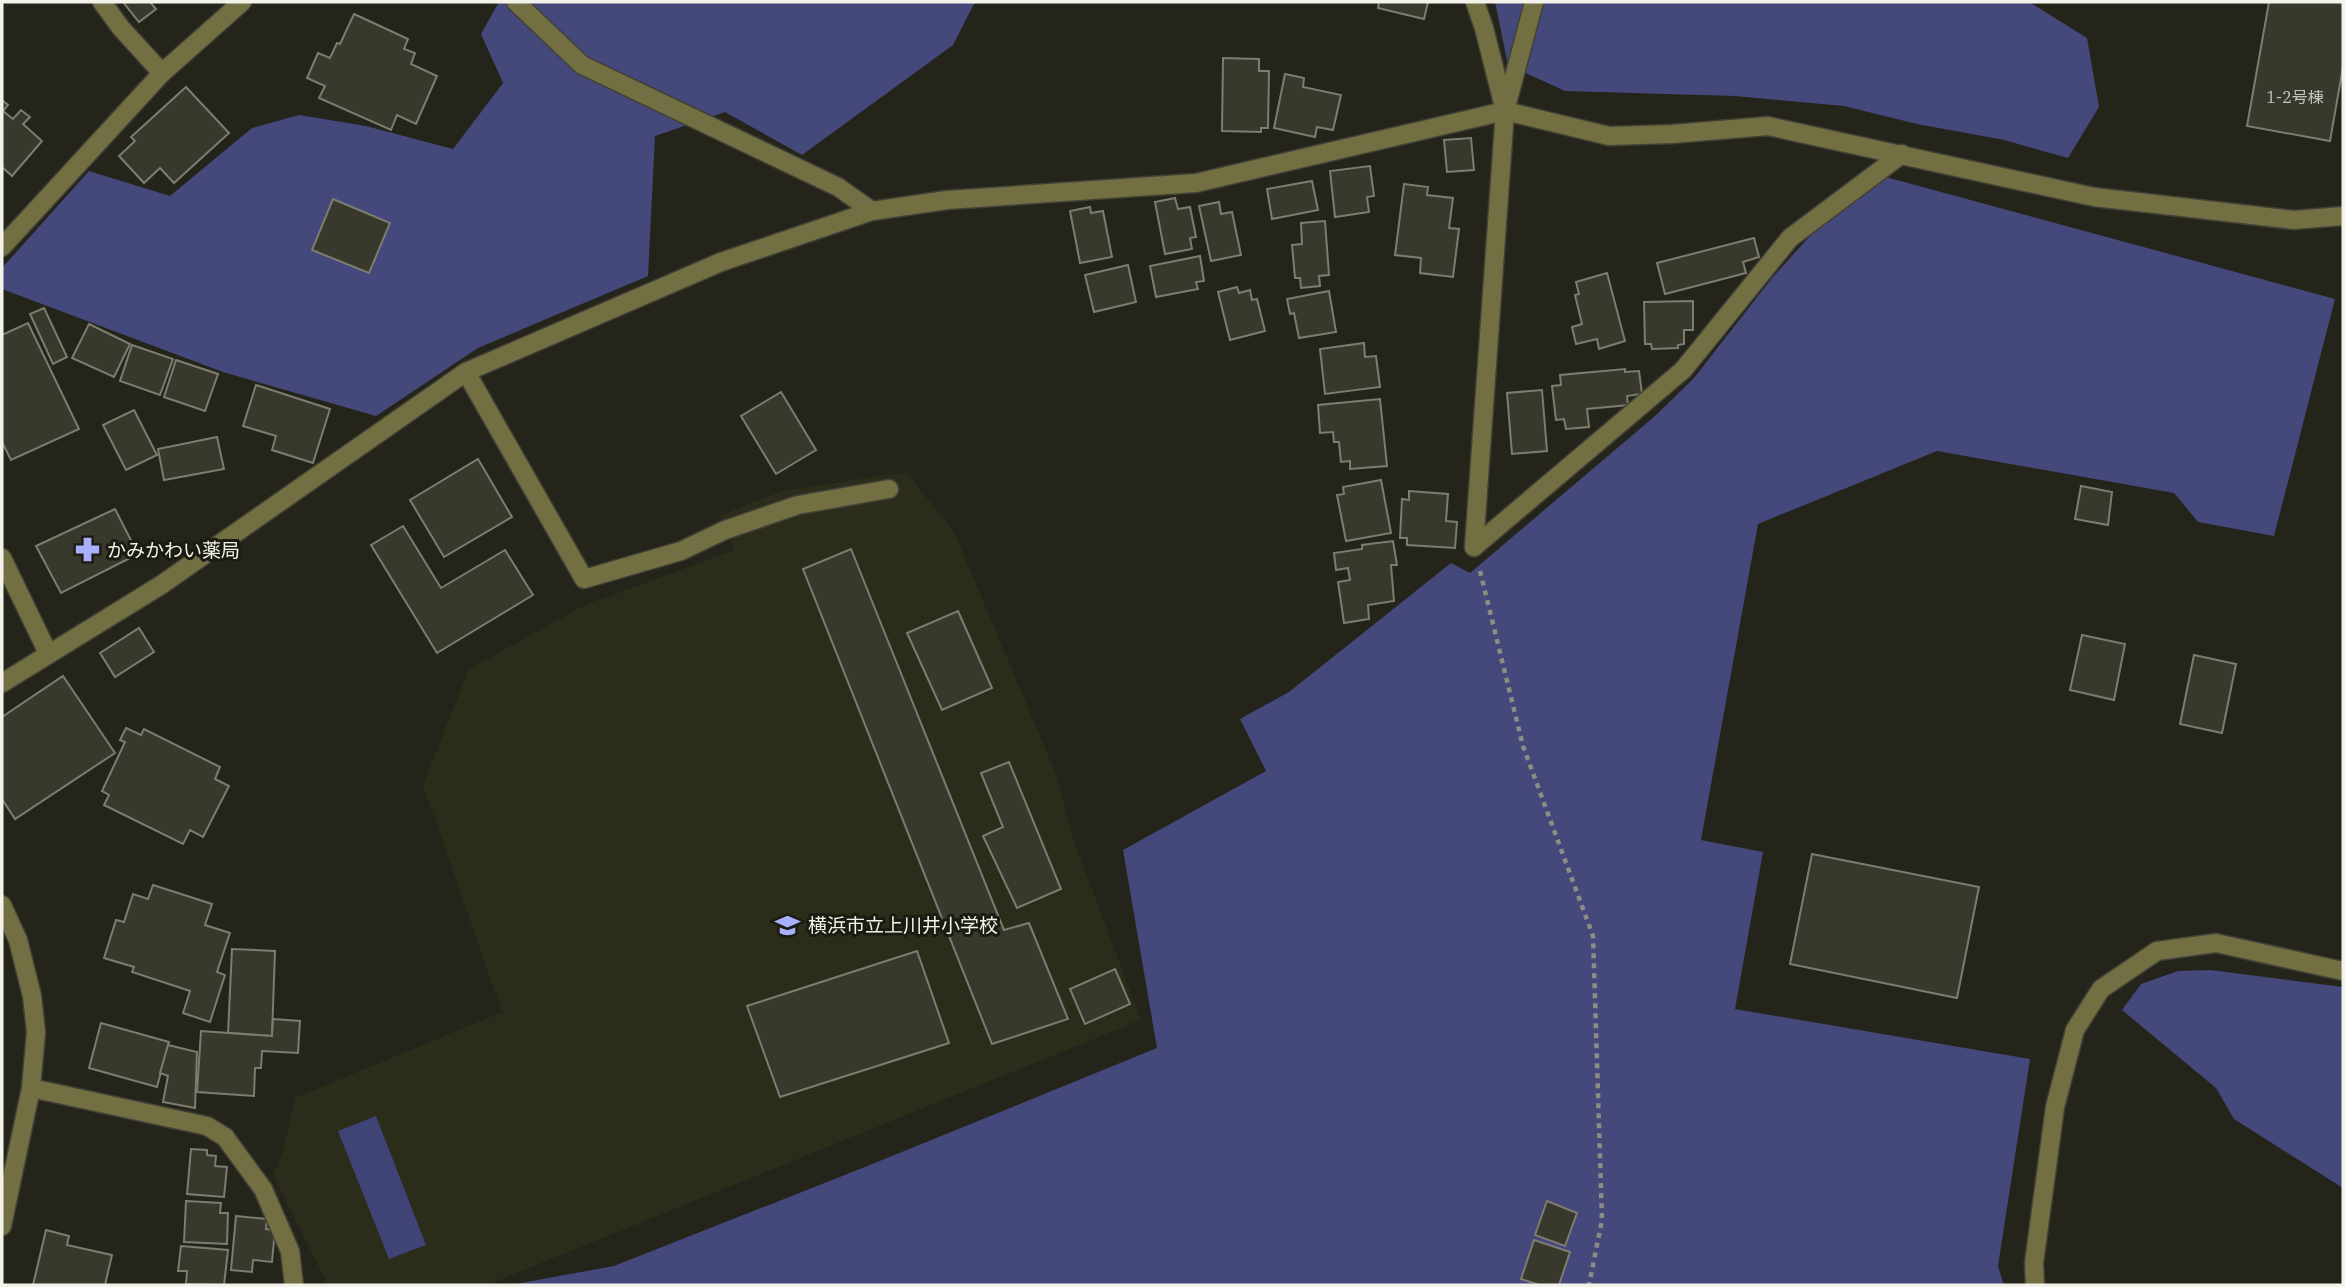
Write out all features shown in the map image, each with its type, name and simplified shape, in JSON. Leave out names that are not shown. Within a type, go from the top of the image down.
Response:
[{"type":"street","points":[[102,2],[162,73]]},
{"type":"street","points":[[2,247],[162,73],[242,2]]},
{"type":"street","points":[[516,2],[582,65],[838,187],[872,211]]},
{"type":"street","points":[[1475,2],[1505,111]]},
{"type":"street","points":[[1474,547],[1505,111],[1534,2]]},
{"type":"street","points":[[2,683],[161,584],[466,372],[721,262],[872,211],[947,200],[1196,183],[1505,111],[1609,136],[1768,126],[2094,197],[2294,220],[2343,216]]},
{"type":"street","points":[[1474,547],[1683,370],[1790,238],[1902,154]]},
{"type":"street","points":[[466,372],[584,579],[681,551],[725,530],[798,505],[888,489]]},
{"type":"street","points":[[2,558],[48,653]]},
{"type":"street","points":[[2,905],[18,940],[32,996],[36,1032],[31,1088],[2,1226]]},
{"type":"street","points":[[2035,1285],[2034,1263],[2055,1107],[2075,1030],[2101,989],[2157,951],[2216,943],[2343,971]]},
{"type":"street","points":[[31,1088],[207,1126],[225,1137],[263,1189],[290,1251],[294,1285]]},
{"type":"path","points":[[1474,547],[1523,746],[1593,936],[1602,1220],[1590,1285]]},
{"type":"shaded area","points":[[499,2],[975,2],[953,45],[802,155],[725,112],[655,136],[648,276],[478,348],[376,416],[223,372],[2,289],[2,268],[89,171],[170,196],[252,128],[299,115],[366,126],[453,149],[503,83],[481,34]]},
{"type":"shaded area","points":[[1495,2],[2029,2],[2087,38],[2099,107],[2068,158],[2004,140],[1917,124],[1844,106],[1735,96],[1565,91],[1508,65]]},
{"type":"shaded area","points":[[1882,176],[2335,299],[2274,536],[2198,522],[2174,493],[1937,451],[1758,524],[1701,840],[1763,852],[1735,1009],[2030,1059],[1998,1266],[2004,1285],[510,1285],[614,1266],[1157,1048],[1123,850],[1266,771],[1240,719],[1289,692],[1451,563],[1470,573],[1655,416],[1694,378],[1772,278],[1811,235]]},
{"type":"shaded area","name":"横浜市立上川井小学校","points":[[906,472],[954,532],[1056,774],[1073,839],[1141,1020],[487,1285],[328,1285],[273,1176],[283,1151],[295,1098],[502,1012],[423,785],[469,669],[585,605],[735,550],[719,516],[782,491]]},
{"type":"shaded area","points":[[2211,970],[2343,987],[2343,1188],[2234,1119],[2216,1088],[2122,1010],[2141,984],[2178,971]]},
{"type":"shaded area","points":[[376,1116],[426,1245],[389,1259],[338,1131]]},
{"type":"building","points":[[123,2],[150,2],[156,9],[139,22]]},
{"type":"building","points":[[1379,2],[1428,2],[1424,19],[1378,8]]},
{"type":"building","points":[[2269,2],[2343,2],[2343,67],[2330,141],[2247,126]]},
{"type":"building","points":[[354,14],[408,39],[404,49],[415,53],[411,64],[437,76],[416,124],[397,115],[391,130],[319,98],[325,86],[307,78],[318,53],[330,58]]},
{"type":"building","points":[[1223,58],[1259,59],[1259,71],[1269,71],[1268,128],[1261,128],[1261,132],[1222,131]]},
{"type":"building","points":[[1285,74],[1304,78],[1303,87],[1341,95],[1333,130],[1317,127],[1315,137],[1274,128]]},
{"type":"building","points":[[186,87],[229,133],[174,183],[160,168],[144,183],[119,156],[135,141],[131,137]]},
{"type":"building","points":[[2,100],[8,105],[3,111],[13,119],[21,110],[30,117],[23,124],[42,141],[12,176],[2,167]]},
{"type":"building","points":[[1471,138],[1474,170],[1447,172],[1444,140]]},
{"type":"building","points":[[1370,166],[1374,196],[1367,197],[1369,212],[1335,217],[1330,171]]},
{"type":"building","points":[[1312,181],[1318,210],[1272,219],[1267,189]]},
{"type":"building","points":[[1404,184],[1428,187],[1427,195],[1453,198],[1449,228],[1459,229],[1453,277],[1420,273],[1421,258],[1395,255]]},
{"type":"building","points":[[1175,198],[1178,209],[1190,207],[1196,237],[1190,238],[1192,249],[1165,254],[1155,202]]},
{"type":"building","points":[[333,199],[390,223],[369,273],[312,250]]},
{"type":"building","points":[[1219,202],[1221,214],[1232,212],[1241,255],[1211,261],[1199,206]]},
{"type":"building","points":[[1090,207],[1091,213],[1103,211],[1112,257],[1080,263],[1070,211]]},
{"type":"building","points":[[1325,221],[1329,275],[1319,276],[1320,286],[1301,288],[1300,278],[1295,278],[1292,245],[1302,244],[1301,223]]},
{"type":"building","points":[[1754,238],[1759,257],[1743,262],[1746,273],[1665,294],[1657,263]]},
{"type":"building","points":[[1200,256],[1204,281],[1196,282],[1198,289],[1156,297],[1150,266]]},
{"type":"building","points":[[1128,265],[1136,302],[1094,312],[1085,275]]},
{"type":"building","points":[[1607,273],[1625,341],[1599,349],[1597,339],[1576,344],[1572,327],[1582,324],[1575,295],[1579,294],[1576,282]]},
{"type":"building","points":[[1237,287],[1239,293],[1250,290],[1252,300],[1257,299],[1265,331],[1230,340],[1218,292]]},
{"type":"building","points":[[1329,291],[1336,332],[1299,338],[1294,313],[1290,314],[1287,299]]},
{"type":"building","points":[[1693,301],[1693,330],[1684,330],[1684,344],[1678,345],[1678,348],[1652,349],[1651,344],[1645,344],[1644,302]]},
{"type":"building","points":[[44,308],[67,357],[53,364],[30,314]]},
{"type":"building","points":[[28,323],[79,429],[11,460],[2,442],[2,335]]},
{"type":"building","points":[[89,324],[130,344],[114,377],[72,358]]},
{"type":"building","points":[[1364,343],[1365,357],[1376,356],[1380,387],[1325,394],[1320,349]]},
{"type":"building","points":[[132,345],[173,359],[160,395],[120,381]]},
{"type":"building","points":[[176,360],[218,374],[205,411],[164,397]]},
{"type":"building","points":[[1625,369],[1625,372],[1639,371],[1642,394],[1627,396],[1628,405],[1587,409],[1589,427],[1566,429],[1564,419],[1556,420],[1552,386],[1561,385],[1560,375]]},
{"type":"building","points":[[256,385],[330,409],[313,463],[272,450],[276,436],[243,426]]},
{"type":"building","points":[[1542,390],[1547,451],[1512,454],[1507,393]]},
{"type":"building","points":[[781,392],[816,450],[776,474],[741,416]]},
{"type":"building","points":[[1380,399],[1387,466],[1350,469],[1350,461],[1341,462],[1339,442],[1334,442],[1333,432],[1320,433],[1318,405]]},
{"type":"building","points":[[134,410],[157,455],[126,470],[103,425]]},
{"type":"building","points":[[217,437],[224,469],[164,480],[158,449]]},
{"type":"building","points":[[478,459],[512,517],[444,557],[410,500]]},
{"type":"building","points":[[1381,480],[1391,533],[1346,541],[1337,495],[1344,494],[1343,487]]},
{"type":"building","points":[[2081,486],[2112,492],[2108,525],[2075,519]]},
{"type":"building","points":[[1409,491],[1448,494],[1446,521],[1457,522],[1455,548],[1407,545],[1407,538],[1400,538],[1402,499],[1409,500]]},
{"type":"building","points":[[115,509],[138,554],[61,593],[36,546]]},
{"type":"building","points":[[403,526],[441,588],[505,550],[533,595],[437,653],[371,545]]},
{"type":"building","points":[[1393,541],[1397,565],[1391,565],[1394,601],[1368,605],[1369,619],[1344,623],[1338,582],[1350,580],[1348,568],[1336,570],[1334,553],[1362,549],[1362,545]]},
{"type":"building","points":[[851,549],[1004,930],[1029,923],[1068,1019],[992,1044],[803,569]]},
{"type":"building","points":[[958,611],[992,688],[942,710],[907,633]]},
{"type":"building","points":[[139,628],[154,652],[115,677],[100,653]]},
{"type":"building","points":[[2082,635],[2125,644],[2114,700],[2070,690]]},
{"type":"building","points":[[2194,655],[2236,664],[2222,733],[2180,724]]},
{"type":"building","points":[[63,676],[115,753],[15,819],[2,799],[2,717]]},
{"type":"building","points":[[126,728],[141,735],[144,729],[220,767],[215,779],[229,786],[203,837],[190,830],[183,844],[104,805],[109,795],[102,791],[125,742],[120,740]]},
{"type":"building","points":[[1009,762],[1061,889],[1017,908],[983,836],[1003,827],[981,773]]},
{"type":"building","points":[[1812,854],[1979,887],[1957,998],[1790,964]]},
{"type":"building","points":[[153,885],[212,904],[205,925],[230,933],[217,972],[225,975],[210,1022],[183,1013],[190,991],[132,972],[134,967],[104,958],[116,920],[124,922],[133,894],[148,899]]},
{"type":"building","points":[[232,949],[275,951],[272,1036],[228,1033]]},
{"type":"building","points":[[917,951],[949,1043],[780,1097],[747,1006]]},
{"type":"building","points":[[1115,969],[1130,1004],[1085,1024],[1070,989]]},
{"type":"building","points":[[273,1019],[300,1021],[298,1053],[262,1051],[261,1068],[255,1068],[254,1096],[197,1092],[201,1031],[272,1036]]},
{"type":"building","points":[[101,1023],[169,1042],[157,1087],[89,1068]]},
{"type":"building","points":[[168,1045],[197,1052],[195,1108],[163,1102],[168,1076],[160,1073]]},
{"type":"building","points":[[191,1149],[207,1150],[207,1155],[216,1156],[215,1166],[227,1167],[224,1197],[187,1194]]},
{"type":"building","points":[[186,1201],[221,1203],[220,1213],[228,1213],[227,1244],[184,1242]]},
{"type":"building","points":[[1547,1201],[1577,1213],[1565,1246],[1535,1235]]},
{"type":"building","points":[[236,1216],[267,1219],[266,1229],[275,1230],[272,1262],[253,1260],[252,1272],[231,1270]]},
{"type":"building","points":[[46,1230],[69,1236],[67,1245],[112,1255],[105,1285],[33,1285]]},
{"type":"building","points":[[1534,1240],[1570,1252],[1559,1285],[1540,1285],[1521,1279]]},
{"type":"building","points":[[181,1246],[228,1250],[224,1285],[186,1284],[187,1271],[178,1271]]},
{"type":"place","name":"かみかわい薬局","points":[[87,550]]},
{"type":"place","name":"横浜市立上川井小学校","points":[[788,925]]}]
